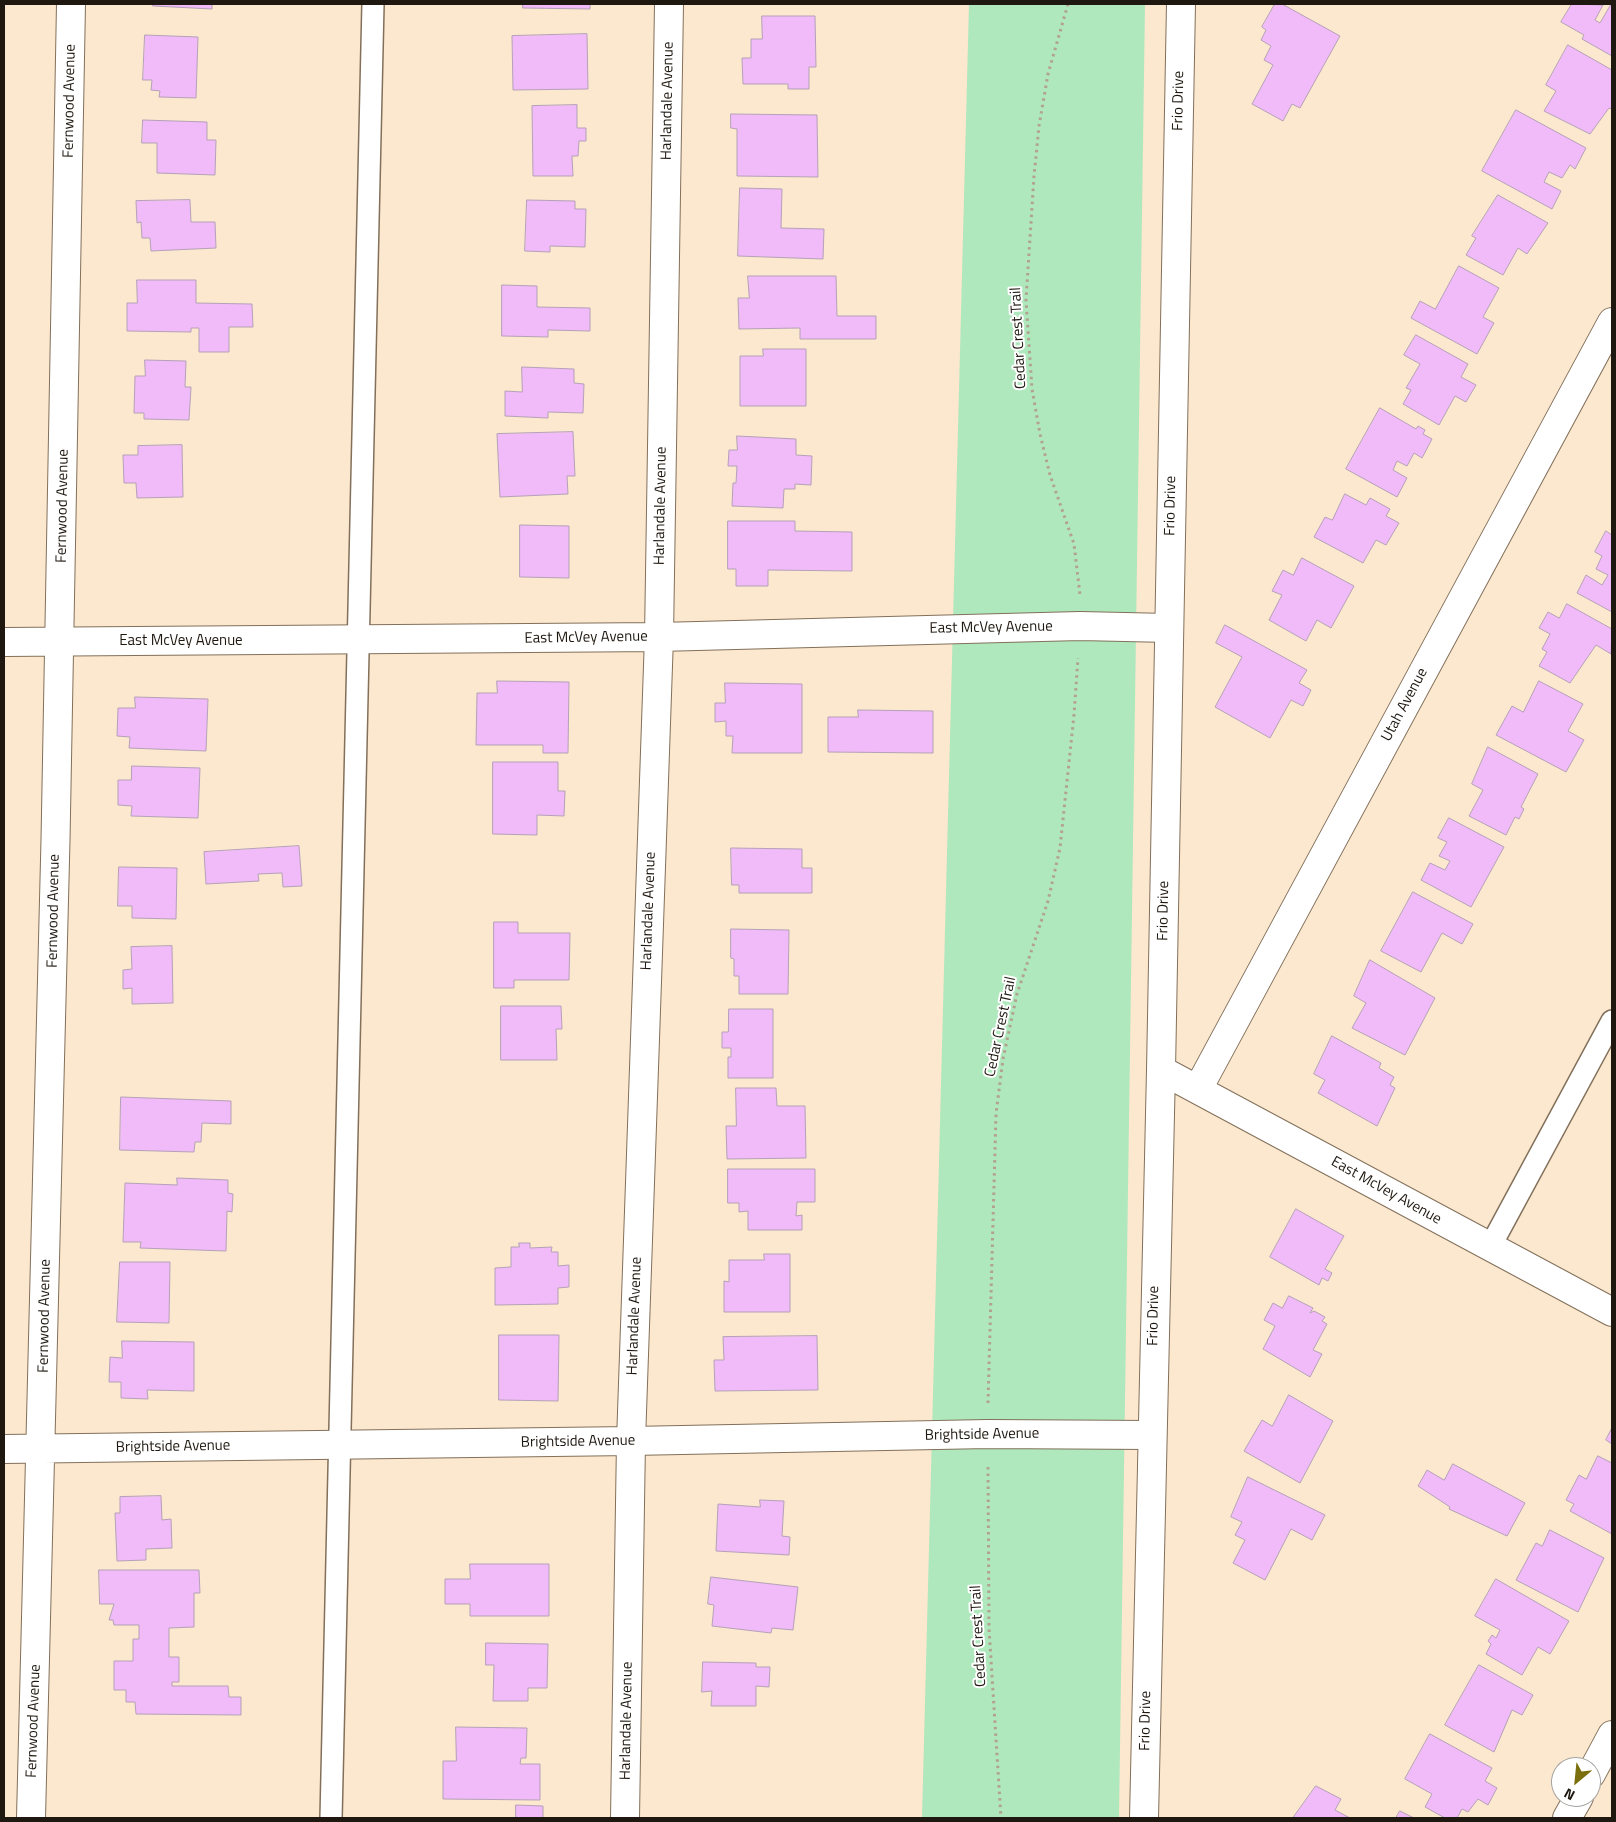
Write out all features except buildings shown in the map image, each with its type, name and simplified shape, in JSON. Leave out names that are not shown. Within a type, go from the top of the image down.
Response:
[{"type":"street","name":"Fernwood Avenue","points":[[31,1818],[42,1448],[60,642],[71,4]]},
{"type":"street","name":"Harlandale Avenue","points":[[626,1818],[631,1441],[659,637],[669,4]]},
{"type":"street","name":"Frio Drive","points":[[1144,1818],[1182,4]]},
{"type":"street","name":"Utah Avenue","points":[[1198,1089],[1612,322]]},
{"type":"street","name":"East McVey Avenue","points":[[4,642],[659,637],[1080,626],[1169,628]]},
{"type":"street","name":"East McVey Avenue","points":[[1161,1070],[1612,1312]]},
{"type":"street","name":"Brightside Avenue","points":[[4,1449],[631,1441],[988,1434],[1151,1435]]},
{"type":"street","points":[[1600,1757],[1612,1735]]},
{"type":"street","points":[[1567,1818],[1573,1807]]},
{"type":"lane","points":[[330,1818],[373,4]]},
{"type":"lane","points":[[1490,1247],[1612,1021]]},
{"type":"path","name":"Cedar Crest Trail","points":[[1068,4],[1048,74],[1039,126],[1026,300],[1032,389],[1038,425],[1050,475],[1074,544],[1080,584],[1080,601]]},
{"type":"path","name":"Cedar Crest Trail","points":[[988,1409],[996,1114],[1003,1059],[1017,994],[1048,901],[1060,848],[1078,657]]},
{"type":"path","name":"Cedar Crest Trail","points":[[988,1462],[989,1628],[1001,1818]]},
{"type":"green space","points":[[969,4],[1145,4],[1119,1818],[922,1818]]}]
